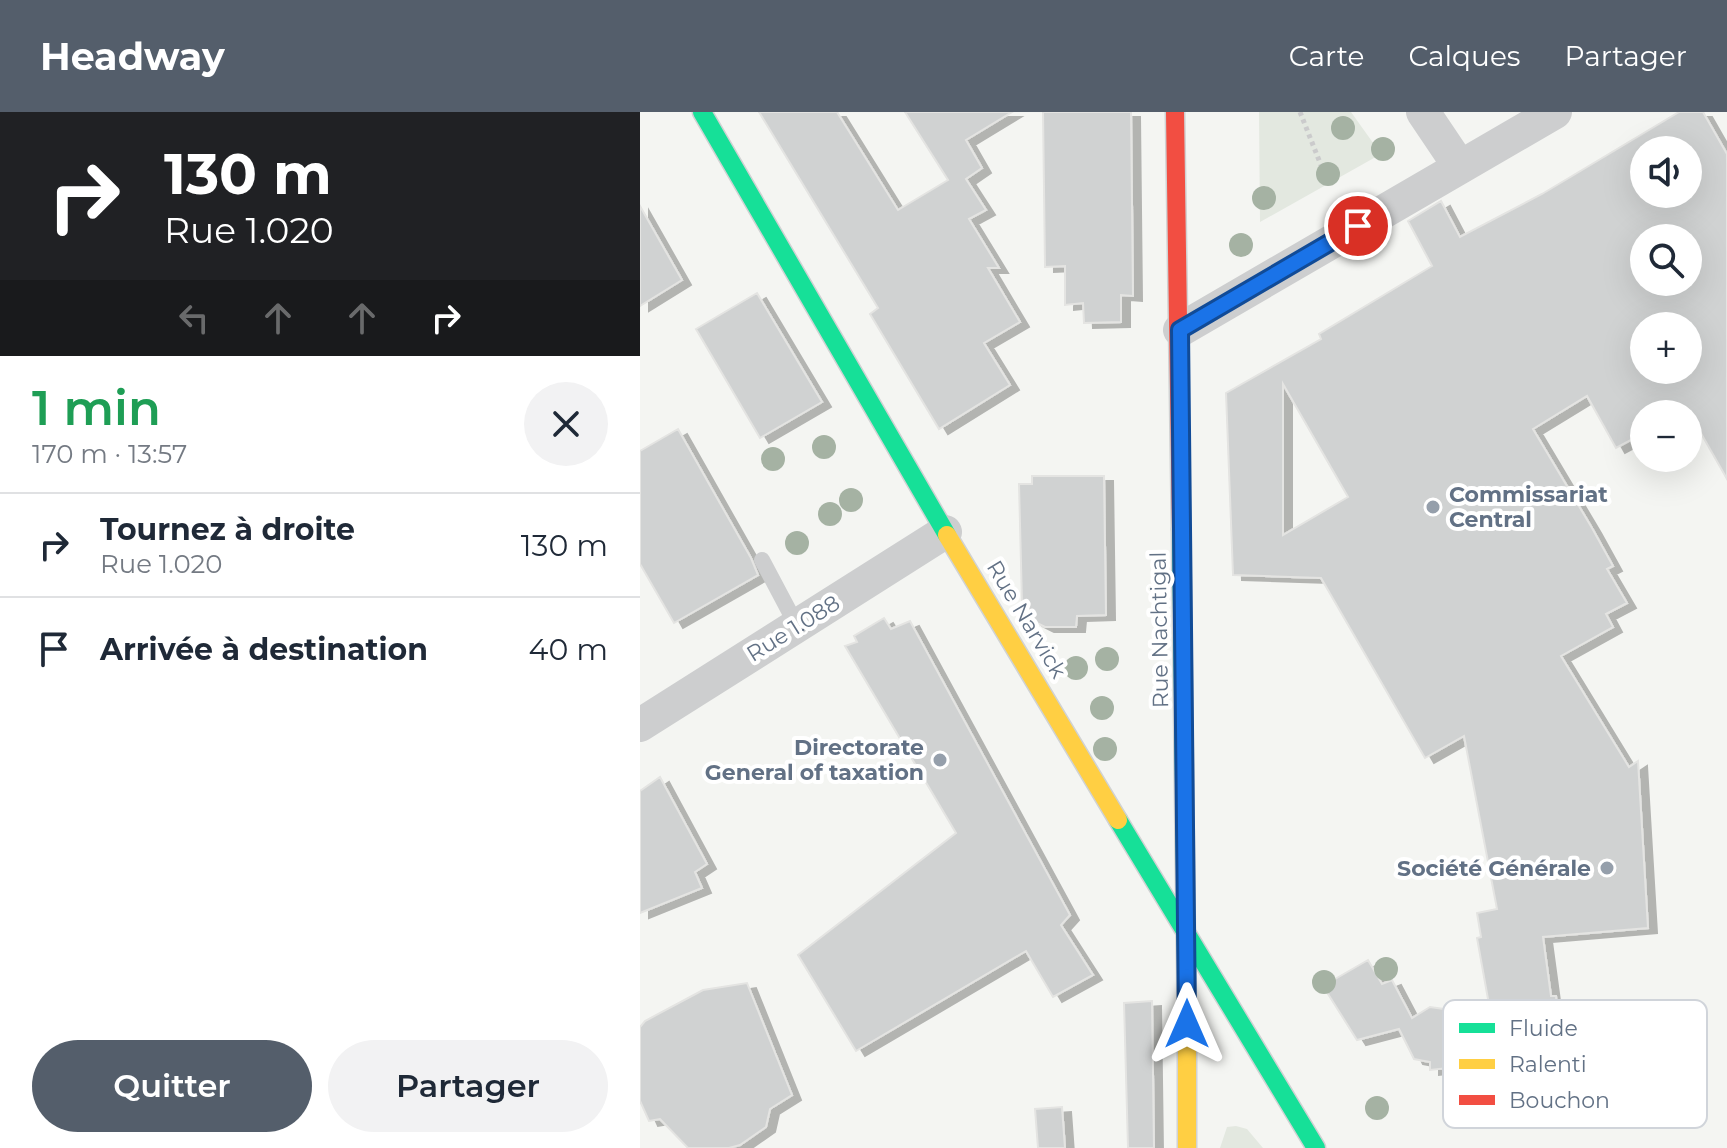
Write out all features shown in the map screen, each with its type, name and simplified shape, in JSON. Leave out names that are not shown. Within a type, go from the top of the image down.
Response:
[{"type":"street","name":"Rue Narvick","points":[[702,112],[945,532],[1316,1148]]},
{"type":"street","name":"Rue Nachtigal","points":[[1175,112],[1187,931],[1187,1148]]},
{"type":"street","points":[[1423,112],[1460,167]]},
{"type":"street","points":[[1180,330],[1555,112]]},
{"type":"street","name":"Rue 1.088","points":[[640,725],[945,532]]},
{"type":"lane","points":[[762,560],[797,626]]},
{"type":"path","points":[[1300,112],[1328,183]]},
{"type":"shaded area","points":[[1259,112],[1351,112],[1381,154],[1260,222]]},
{"type":"shaded area","points":[[1227,1127],[1247,1129],[1263,1148],[1220,1148]]},
{"type":"building","points":[[759,112],[837,112],[898,210],[948,180],[905,112],[1012,112],[966,140],[982,168],[966,179],[986,210],[969,219],[999,268],[988,268],[1020,322],[984,343],[1010,385],[939,429],[870,314],[878,308]]},
{"type":"building","points":[[1043,112],[1131,112],[1133,296],[1121,295],[1121,322],[1084,323],[1083,303],[1065,305],[1065,266],[1045,267]]},
{"type":"building","points":[[1679,112],[1703,112],[1727,154],[1727,479],[1702,435],[1702,400],[1630,400],[1630,440],[1616,448],[1587,396],[1533,429],[1613,566],[1607,569],[1627,603],[1606,614],[1613,627],[1561,656],[1629,767],[1638,761],[1648,928],[1543,937],[1551,996],[1556,996],[1556,1000],[1486,1000],[1477,938],[1481,937],[1477,913],[1497,909],[1464,736],[1425,758],[1321,578],[1233,575],[1226,393],[1321,339],[1319,334],[1432,266],[1408,221],[1441,201],[1460,237],[1542,194],[1630,141],[1630,208],[1702,208],[1702,136],[1639,136]],"holes":[[[1283,384],[1348,497],[1283,535]]]},
{"type":"building","points":[[640,206],[682,280],[640,306]]},
{"type":"building","points":[[757,293],[822,402],[760,438],[696,329]]},
{"type":"building","points":[[678,429],[758,575],[674,623],[640,564],[640,451]]},
{"type":"building","points":[[1032,476],[1104,476],[1106,615],[1077,616],[1076,627],[1045,627],[1033,621],[1022,604],[1019,484],[1032,484]]},
{"type":"building","points":[[884,618],[891,629],[910,621],[1070,915],[1061,925],[1093,975],[1053,997],[1026,951],[856,1051],[798,955],[956,833],[845,646],[857,642],[854,636]]},
{"type":"building","points":[[660,777],[707,864],[695,872],[702,888],[640,913],[640,791]]},
{"type":"building","points":[[1368,960],[1382,984],[1392,980],[1412,1018],[1430,1007],[1443,1009],[1443,1069],[1430,1070],[1430,1062],[1414,1059],[1399,1029],[1357,1040],[1323,986]]},
{"type":"building","points":[[747,983],[792,1095],[770,1109],[766,1127],[740,1145],[688,1148],[660,1119],[649,1121],[640,1101],[640,1027],[645,1021],[703,990]]},
{"type":"building","points":[[1152,1001],[1154,1148],[1128,1148],[1124,1003]]},
{"type":"building","points":[[1062,1107],[1065,1148],[1038,1148],[1035,1109]]},
{"type":"traffic: fast","points":[[702,112],[947,535]]},
{"type":"traffic: fast","points":[[1181,529],[1187,1040]]},
{"type":"traffic: fast","points":[[1118,820],[1316,1148]]},
{"type":"traffic: slow","points":[[947,535],[1118,820]]},
{"type":"traffic: slow","points":[[1187,1040],[1187,1148]]},
{"type":"traffic: jam","points":[[1175,112],[1181,529]]},
{"type":"place","name":"Commissariat Central","points":[[1433,507]]},
{"type":"place","name":"Directorate General of taxation","points":[[940,760]]},
{"type":"place","name":"Société Générale","points":[[1607,868]]},
{"type":"route","points":[[1187,1024],[1180,330],[1358,226]]}]
